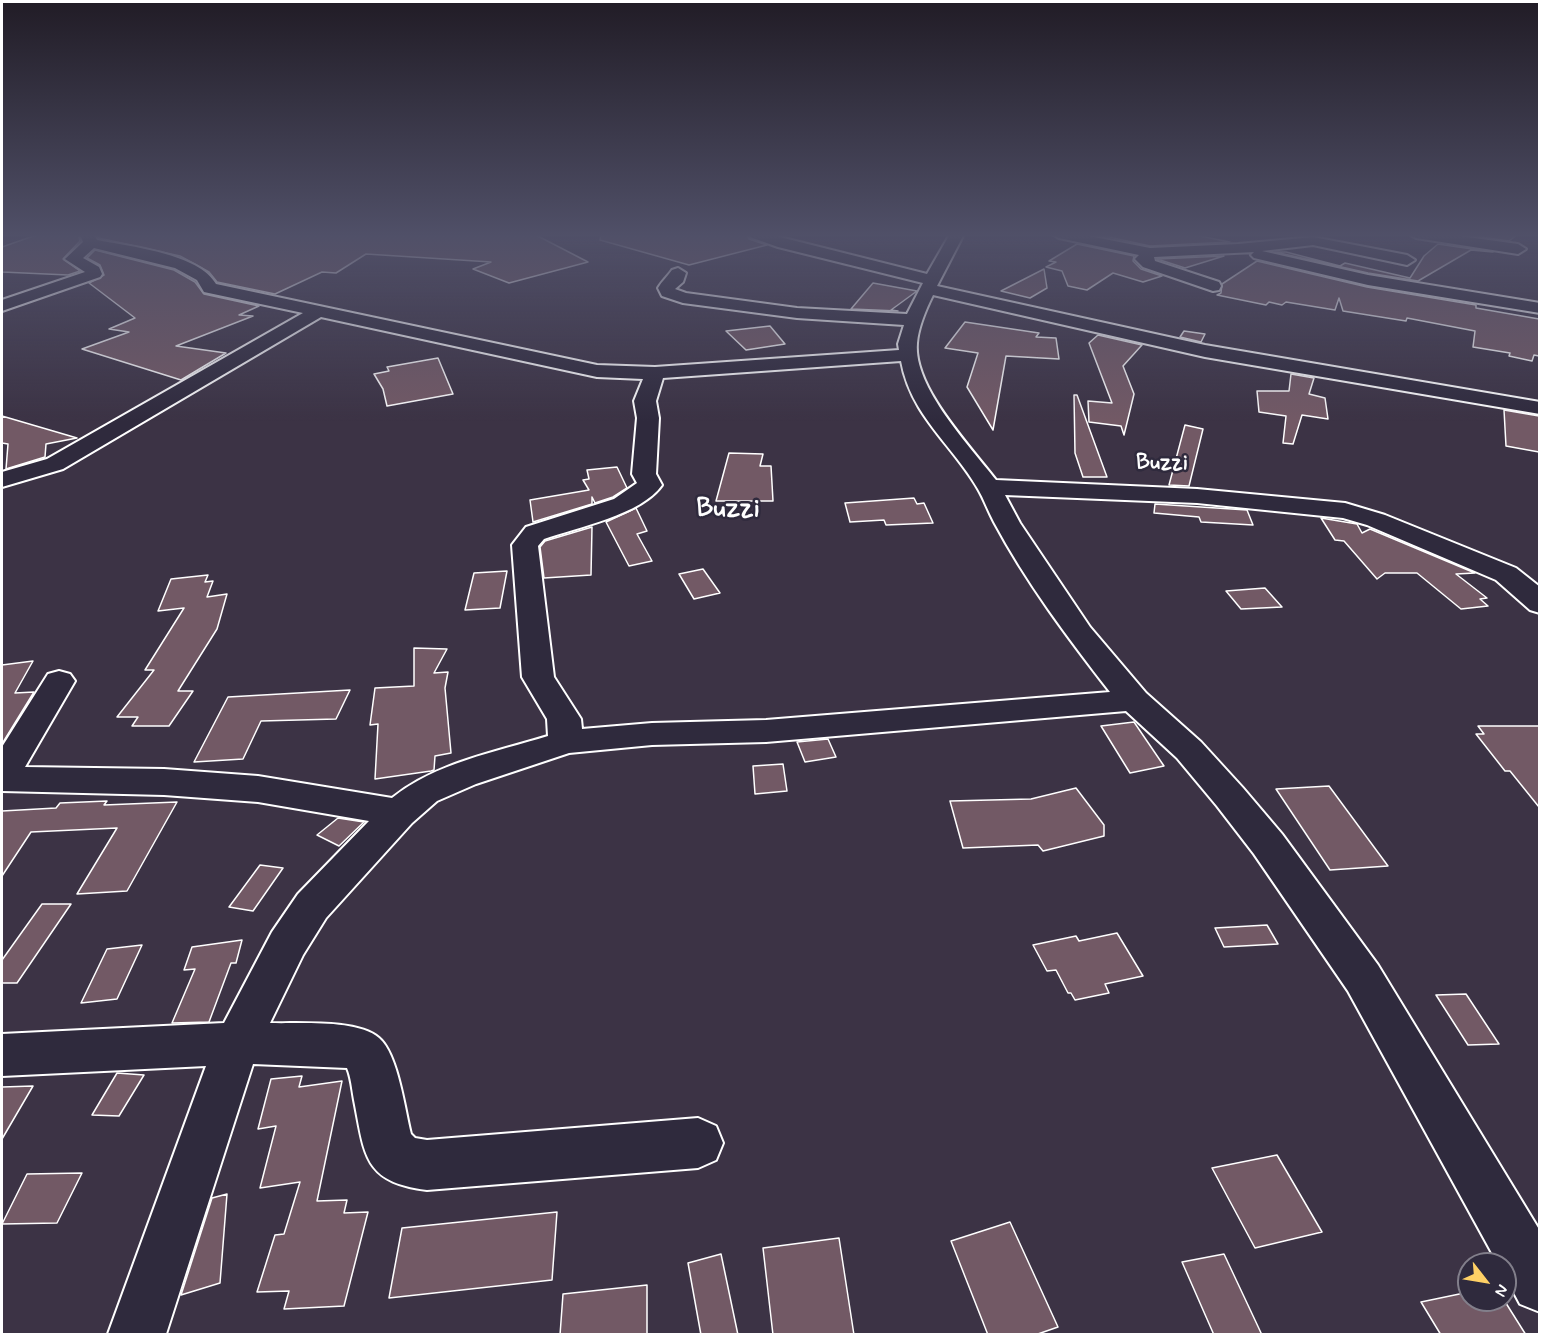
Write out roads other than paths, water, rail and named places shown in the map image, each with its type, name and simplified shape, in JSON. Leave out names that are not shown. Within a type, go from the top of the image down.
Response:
[{"type":"street","points":[[2,306],[30,296]]},
{"type":"street","points":[[243,296],[578,368],[655,373],[908,355]]},
{"type":"street","points":[[679,296],[797,313],[923,297],[1205,351],[1539,408]]},
{"type":"street","points":[[1468,296],[1539,308]]},
{"type":"street","points":[[923,297],[907,344],[915,384],[925,402],[989,487],[1007,523],[1079,633],[1134,700],[1189,750],[1230,797],[1268,844],[1356,969],[1451,1127],[1539,1284]]},
{"type":"street","points":[[2,480],[55,464],[319,311]]},
{"type":"street","points":[[566,742],[564,719],[538,677],[525,545],[535,533],[623,504],[650,485],[644,474],[648,418],[645,400],[655,373]]},
{"type":"street","points":[[989,487],[1197,496],[1345,511],[1376,519],[1506,574],[1527,590],[1539,604]]},
{"type":"street","points":[[59,681],[2,778],[41,781],[164,782],[258,789],[399,813]]},
{"type":"street","points":[[137,1335],[237,1043],[287,944],[312,906],[399,813],[424,792],[453,779],[566,742],[652,734],[766,730],[1134,700]]},
{"type":"street","points":[[2,1055],[237,1043],[350,1047],[363,1053],[371,1066],[389,1148],[403,1162],[427,1165],[698,1143]]},
{"type":"district","name":"Buzzi","points":[[1162,464]]},
{"type":"district","name":"Buzzi","points":[[728,510]]}]
